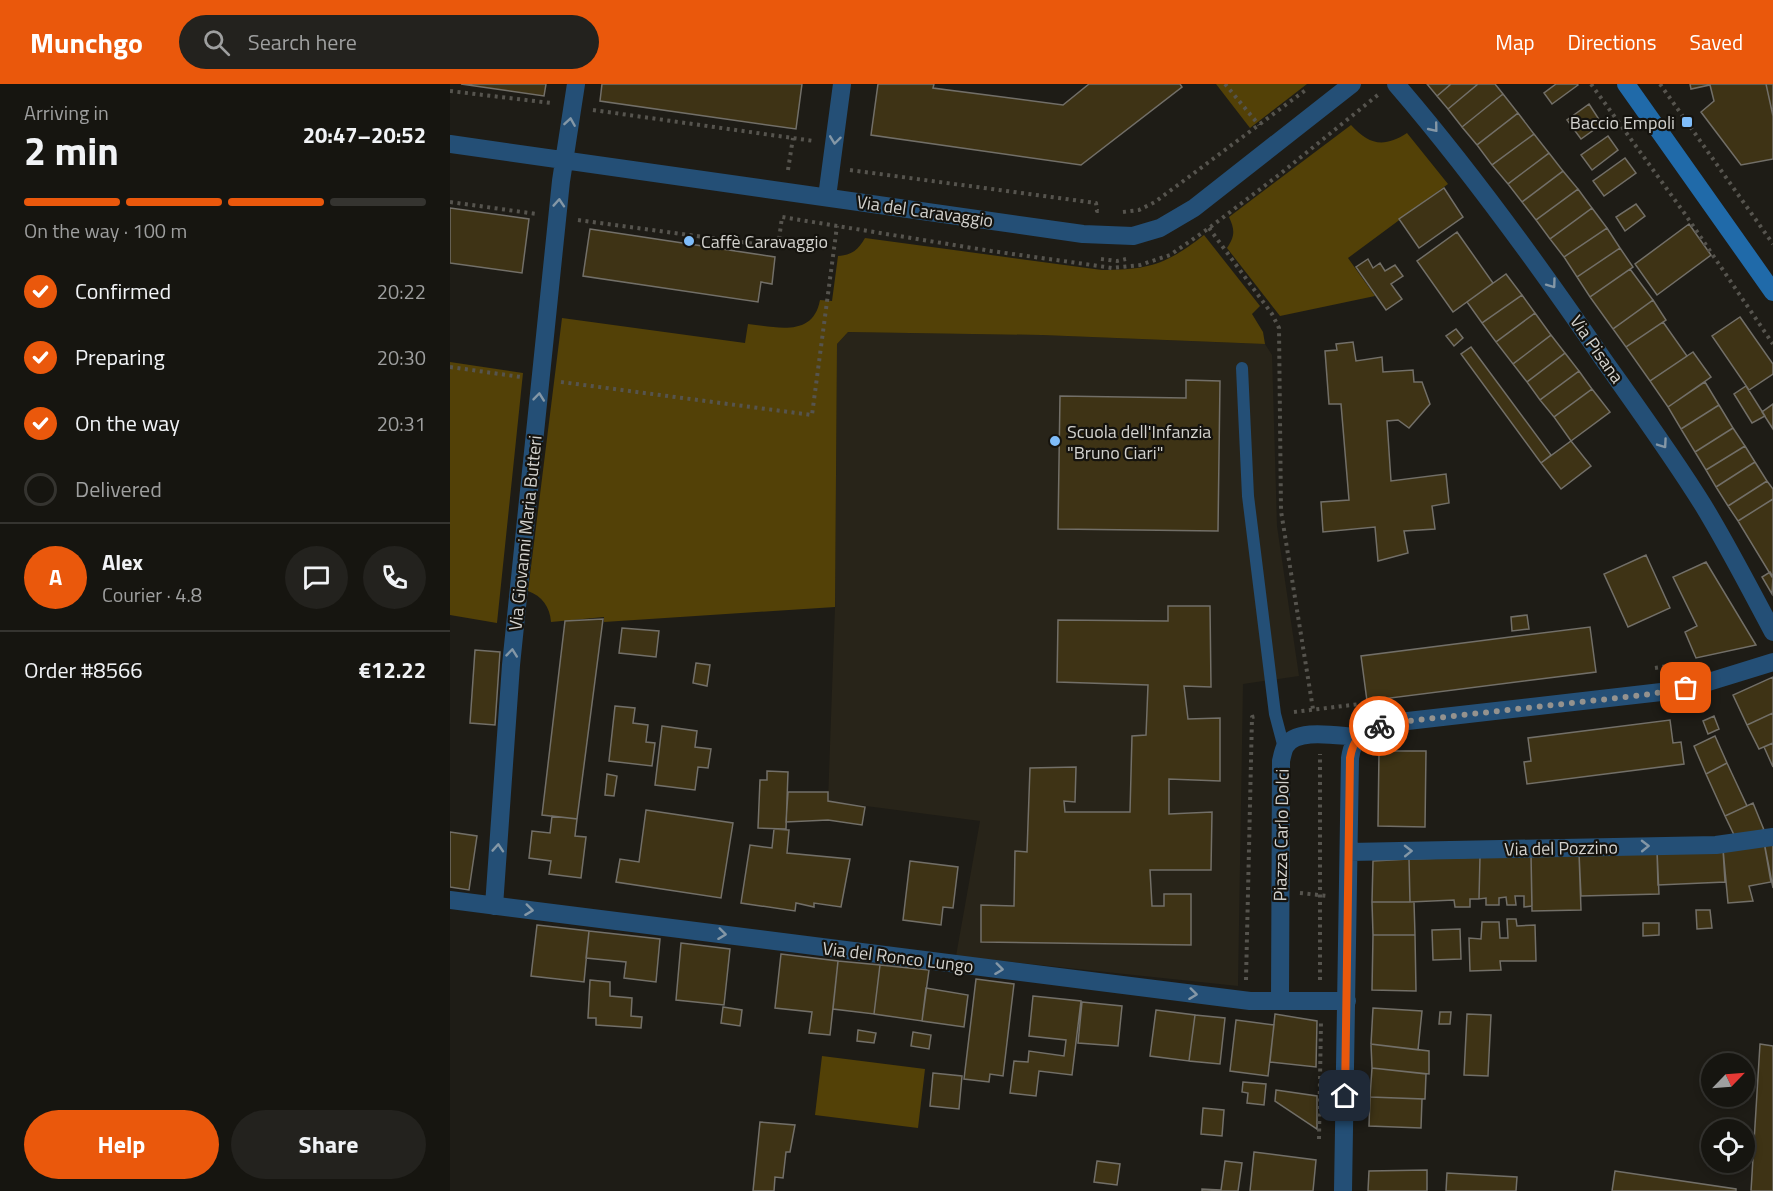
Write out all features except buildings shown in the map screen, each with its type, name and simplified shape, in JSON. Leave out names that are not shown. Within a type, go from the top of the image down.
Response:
[{"type":"street","name":"Via Giovanni Maria Butteri","points":[[494,906],[511,665],[564,160],[576,84]]},
{"type":"street","points":[[827,197],[842,84]]},
{"type":"street","name":"Via del Caravaggio","points":[[450,144],[1083,234],[1133,236],[1160,228],[1194,208],[1353,84]]},
{"type":"street","name":"Via Pisana","points":[[1396,84],[1450,149],[1524,245],[1673,459],[1718,530],[1773,632]]},
{"type":"street","points":[[1626,84],[1773,292]]},
{"type":"street","points":[[1343,1191],[1350,758],[1357,737],[1362,732],[1390,723],[1670,691],[1702,684],[1773,662]]},
{"type":"street","name":"Piazza Carlo Dolci","points":[[1280,1000],[1281,761],[1284,747],[1295,738],[1317,734],[1357,737]]},
{"type":"street","name":"Via del Pozzino","points":[[1349,852],[1716,844],[1773,837]]},
{"type":"street","name":"Via del Ronco Lungo","points":[[450,900],[1246,1001],[1347,1000]]},
{"type":"lane","points":[[1242,368],[1248,496],[1275,714],[1284,747]]},
{"type":"path","points":[[1225,84],[1275,146]]},
{"type":"path","points":[[1114,213],[1139,210],[1155,202],[1313,84]]},
{"type":"path","points":[[1591,84],[1685,214],[1773,344]]},
{"type":"path","points":[[1660,84],[1773,244]]},
{"type":"path","points":[[450,91],[555,104]]},
{"type":"path","points":[[569,218],[778,247],[782,217],[1112,268],[1140,265],[1170,255],[1209,228],[1280,174],[1379,93],[1385,101]]},
{"type":"path","points":[[590,109],[817,141]]},
{"type":"path","points":[[788,173],[793,138]]},
{"type":"path","points":[[843,170],[1096,203],[1097,211],[1106,212]]},
{"type":"path","points":[[450,202],[544,215]]},
{"type":"path","points":[[1194,208],[1272,314],[1279,328],[1281,511],[1313,709]]},
{"type":"path","points":[[450,367],[812,416],[837,226]]},
{"type":"path","points":[[1654,668],[1676,665]]},
{"type":"path","points":[[1246,1001],[1252,717],[1384,701]]},
{"type":"path","points":[[1317,734],[1320,756],[1319,1146]]},
{"type":"path","points":[[1300,893],[1329,897]]},
{"type":"shaded area","points":[[1216,84],[1307,84],[1250,128]]},
{"type":"shaded area","points":[[1351,125],[1364,137],[1377,142],[1391,141],[1407,133],[1448,184],[1348,258],[1375,296],[1280,316],[1227,248],[1233,233],[1229,217]]},
{"type":"shaded area","points":[[1204,235],[1260,306],[1252,314],[1263,332],[1265,344],[1042,335],[848,332],[837,344],[835,607],[604,622],[604,617],[551,622],[544,603],[528,591],[562,318],[745,343],[748,324],[781,328],[802,325],[816,312],[820,300],[832,301],[838,256],[854,251],[865,238],[1102,270],[1133,269],[1157,263],[1179,253]]},
{"type":"shaded area","points":[[848,332],[1042,335],[1265,344],[1272,355],[1277,526],[1299,676],[1243,684],[1238,986],[956,956],[980,821],[828,801],[835,607],[837,344]]},
{"type":"shaded area","points":[[450,362],[523,373],[497,623],[450,615]]},
{"type":"shaded area","points":[[822,1056],[925,1069],[918,1128],[815,1115]]},
{"type":"way so far","points":[[1379,726],[1686,688]]},
{"type":"place","name":"Baccio Empoli","points":[[1687,122]]},
{"type":"place","name":"Caffè Caravaggio","points":[[689,241]]},
{"type":"place","name":"Scuola dell'Infanzia \"Bruno Ciari\"","points":[[1055,441]]},
{"type":"route","points":[[1345,1096],[1350,758],[1357,737],[1362,732],[1379,726]]}]
